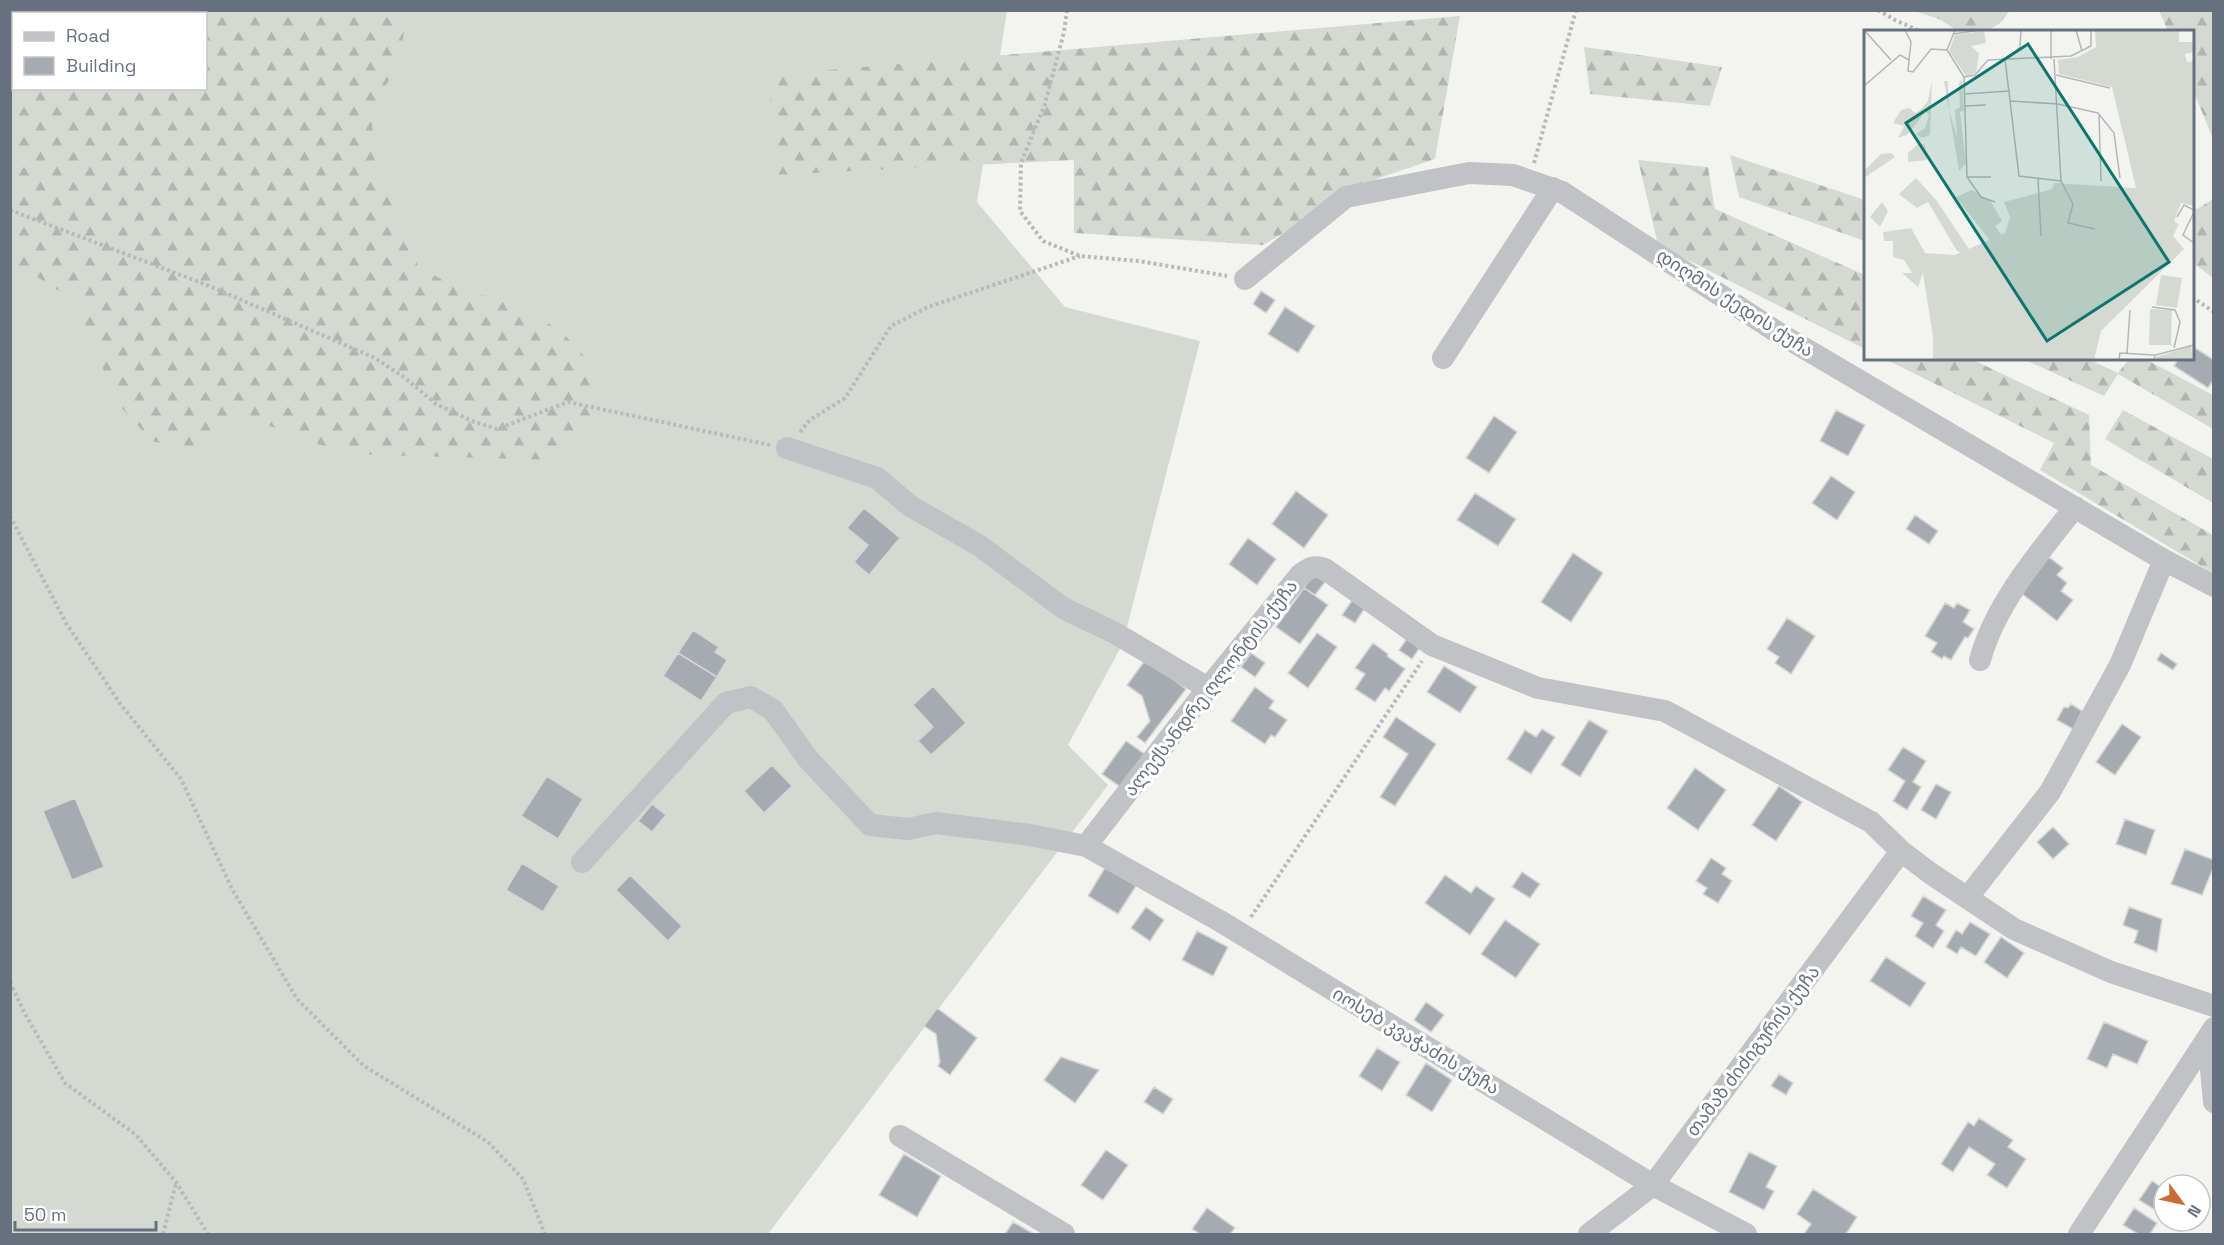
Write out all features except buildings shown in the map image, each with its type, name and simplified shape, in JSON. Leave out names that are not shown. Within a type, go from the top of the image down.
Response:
[{"type":"street","name":"დიღმის ქედის ქუჩა","points":[[1245,279],[1346,197],[1469,173],[1514,175],[1562,192],[1780,334],[2164,560],[2214,586]]},
{"type":"street","points":[[1443,358],[1553,188]]},
{"type":"street","points":[[787,448],[877,478],[910,506],[980,546],[1063,608],[1115,633],[1208,688]]},
{"type":"street","points":[[1980,660],[1986,638],[1997,618],[2034,560],[2075,507]]},
{"type":"street","points":[[1968,897],[2050,792],[2120,665],[2164,560]]},
{"type":"street","name":"ალექსანდრე ღლონტის ქუჩა","points":[[1086,846],[1208,688],[1300,575],[1308,568],[1317,567],[1325,569],[1432,645],[1538,688],[1665,711],[1870,822],[1901,851],[1930,873],[2014,929],[2100,968],[2214,1006]]},
{"type":"street","name":"იოსებ კვაჭაძის ქუჩა","points":[[582,862],[726,703],[751,697],[773,710],[808,759],[870,825],[908,829],[936,823],[1030,835],[1086,846],[1240,933],[1653,1185],[1746,1234]]},
{"type":"street","name":"თამაზ ძიძიგურის ქუჩა","points":[[1589,1234],[1653,1185],[1901,851]]},
{"type":"street","points":[[2211,1032],[2214,1102]]},
{"type":"street","points":[[2079,1234],[2211,1032]]},
{"type":"street","points":[[900,1136],[1064,1234]]},
{"type":"path","points":[[1067,10],[1064,32],[1045,104],[1021,164],[1020,211],[1043,241],[1080,256],[1139,261],[1245,279]]},
{"type":"path","points":[[1529,181],[1576,10]]},
{"type":"path","points":[[1878,10],[1918,30]]},
{"type":"path","points":[[10,210],[207,285],[375,358],[405,378],[436,404],[472,421],[497,429],[568,402],[787,448],[810,420],[845,398],[891,326],[927,307],[1080,256]]},
{"type":"path","points":[[2194,298],[2214,312]]},
{"type":"path","points":[[10,516],[66,623],[121,705],[181,779],[232,889],[297,999],[364,1066],[488,1142],[523,1179],[545,1234]]},
{"type":"path","points":[[1240,933],[1432,645]]},
{"type":"path","points":[[10,982],[64,1083],[136,1135],[176,1182],[208,1234]]},
{"type":"path","points":[[163,1234],[176,1182]]},
{"type":"green space","points":[[10,11],[1007,11],[977,202],[1065,307],[1200,341],[1123,643],[1068,745],[1108,785],[768,1234],[11,1234]]},
{"type":"green space","points":[[10,11],[407,11],[399,64],[371,109],[375,166],[418,266],[464,292],[515,301],[563,333],[598,371],[591,423],[556,460],[344,454],[241,415],[203,454],[152,441],[117,403],[75,301],[31,273],[11,271]]},
{"type":"green space","points":[[1914,11],[2010,11],[1999,24],[1988,30],[1956,30],[1939,19]]},
{"type":"green space","points":[[2159,11],[2213,11],[2213,139],[2194,92],[2194,30],[2168,30]]},
{"type":"green space","points":[[1460,16],[1435,159],[1379,178],[1263,245],[1074,233],[1074,160],[772,175],[770,75]]},
{"type":"green space","points":[[1584,47],[1722,67],[1710,106],[1590,94]]},
{"type":"green space","points":[[1730,155],[1864,200],[1864,241],[1739,197]]},
{"type":"green space","points":[[1638,160],[1708,167],[1715,209],[1864,275],[1864,348],[1658,245]]},
{"type":"green space","points":[[2213,199],[2213,278],[2194,264],[2194,208],[2197,209]]},
{"type":"green space","points":[[1887,360],[1973,360],[2089,415],[2091,465],[2213,535],[2213,573],[2040,470],[2054,443]]},
{"type":"green space","points":[[2025,360],[2090,360],[2118,373],[2128,360],[2147,360],[2213,395],[2213,429],[2118,374],[2104,396]]},
{"type":"green space","points":[[2123,410],[2213,459],[2213,503],[2105,439]]}]
